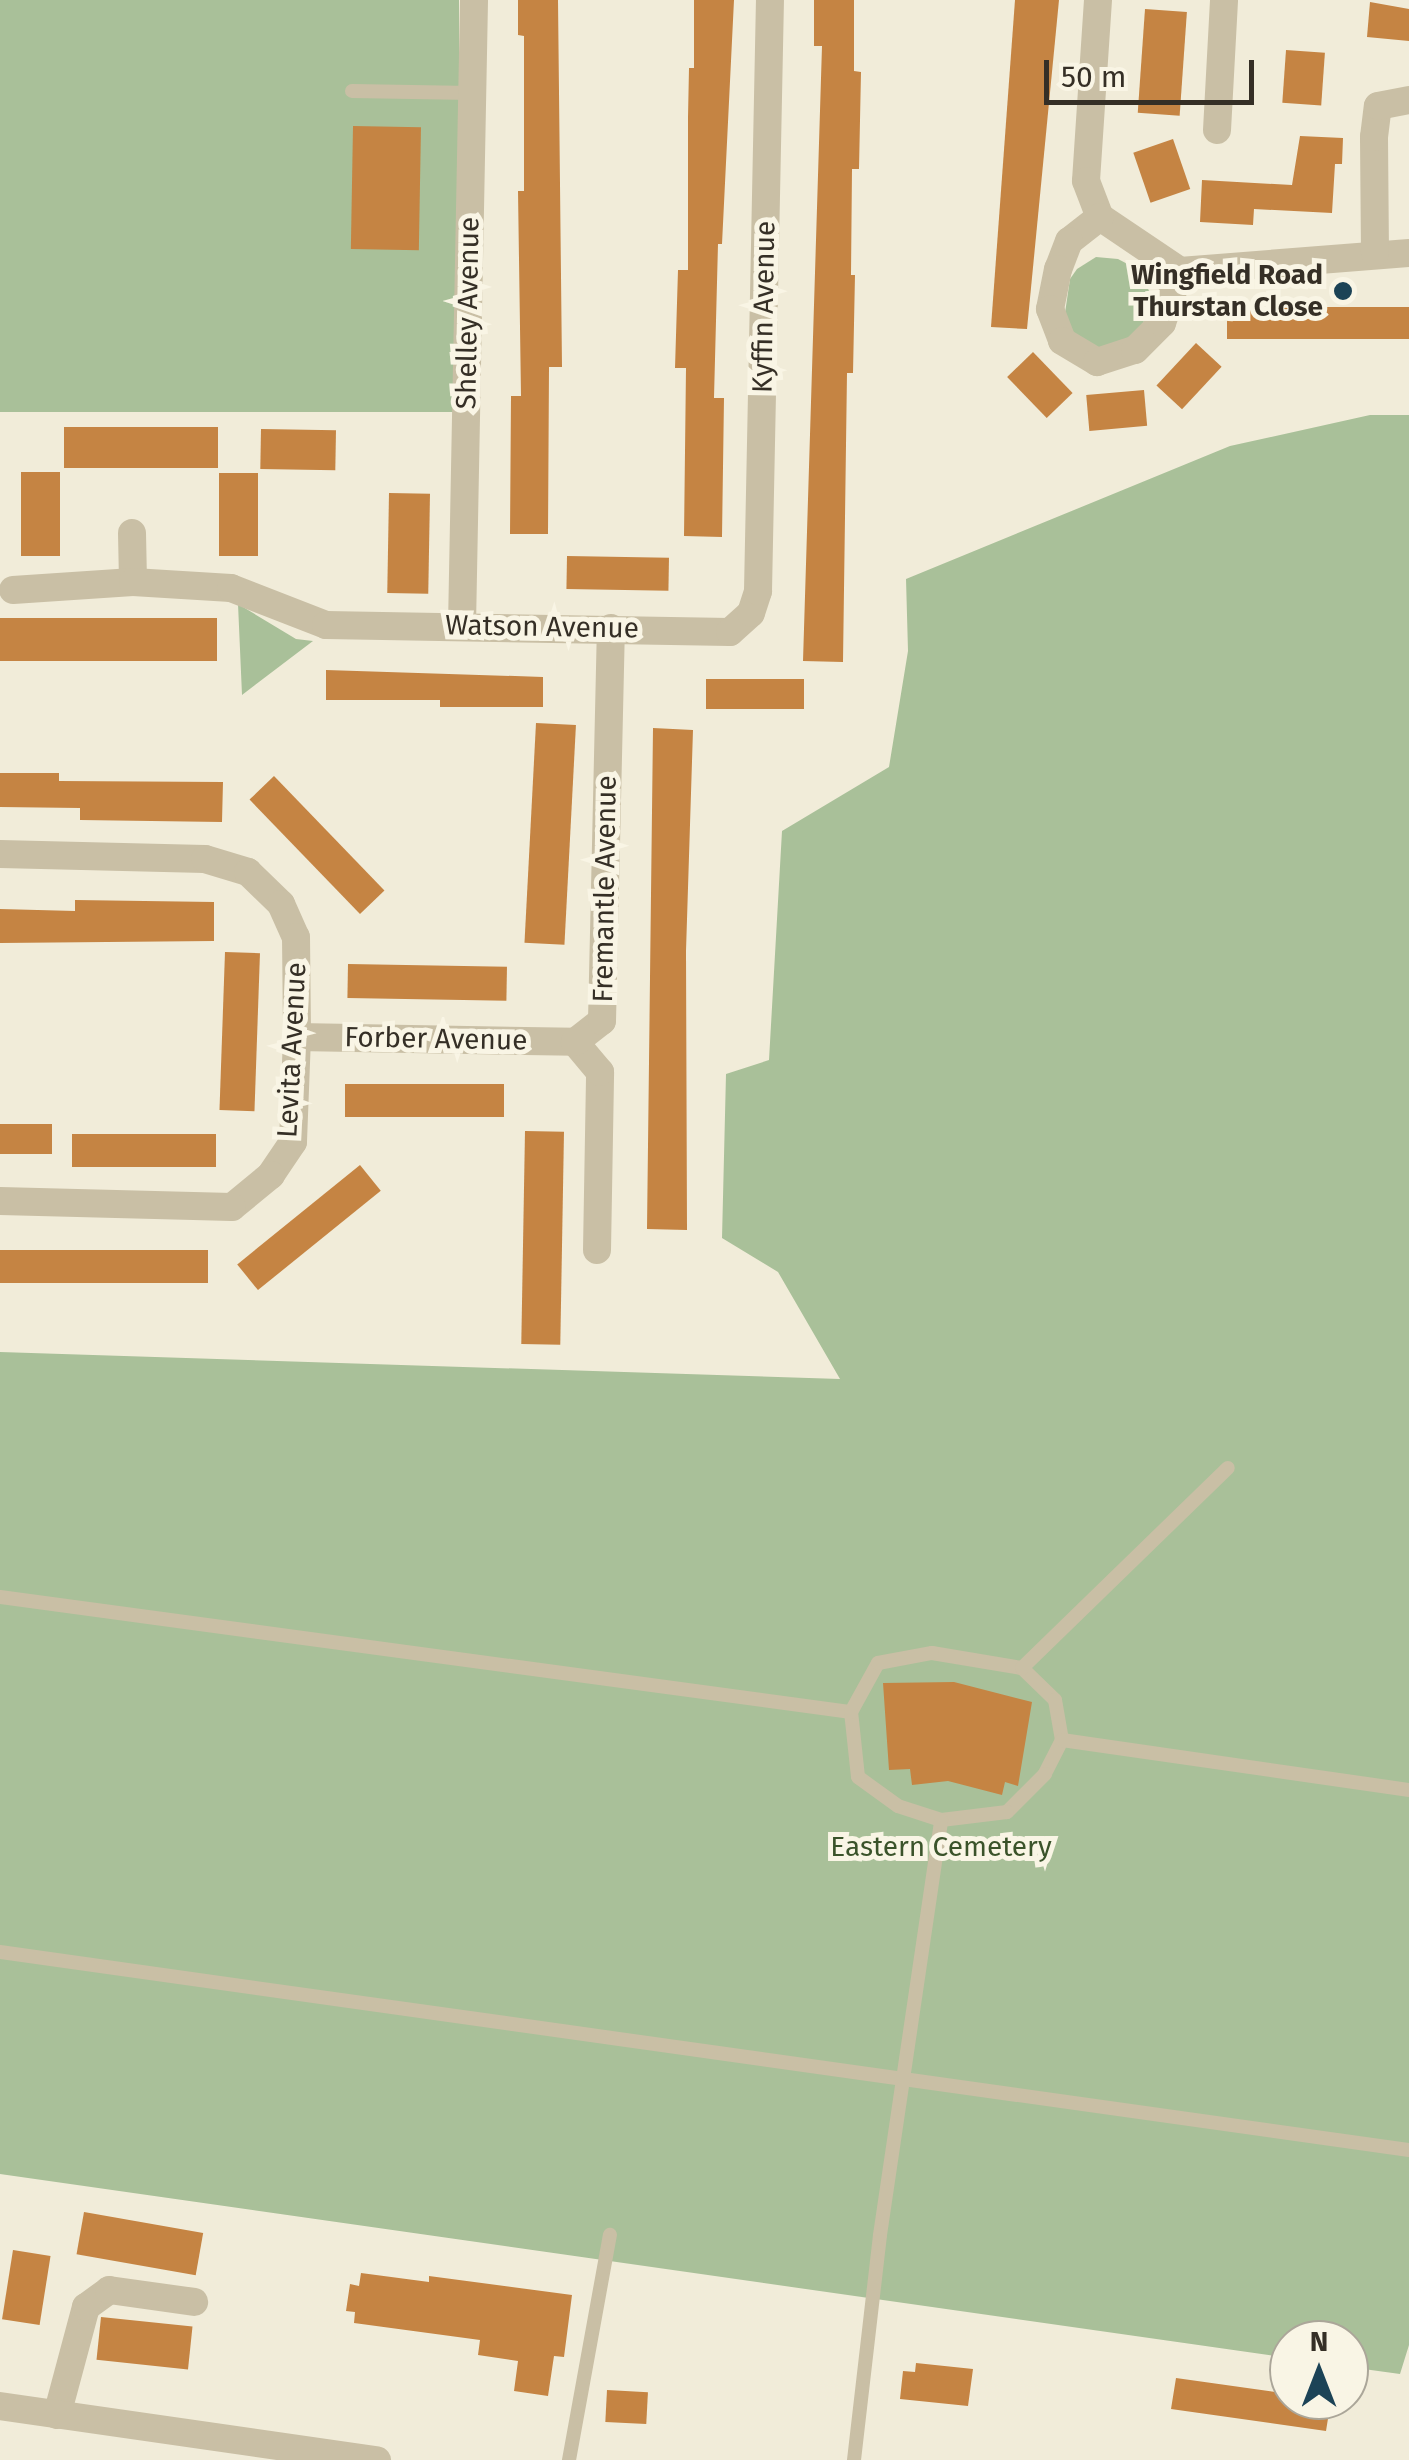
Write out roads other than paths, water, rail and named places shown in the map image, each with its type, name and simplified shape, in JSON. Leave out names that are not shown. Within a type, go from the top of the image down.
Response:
[{"type":"street","name":"Shelley Avenue","points":[[462,626],[474,0]]},
{"type":"street","name":"Kyffin Avenue","points":[[751,614],[758,591],[770,0]]},
{"type":"street","points":[[1098,0],[1086,181],[1100,218],[1180,270],[1409,253]]},
{"type":"street","points":[[1217,130],[1224,0]]},
{"type":"street","points":[[1375,253],[1374,137],[1378,106],[1409,100]]},
{"type":"street","points":[[1100,218],[1069,242],[1058,269],[1050,308],[1062,341],[1096,362],[1135,350],[1162,322],[1180,270]]},
{"type":"street","points":[[13,590],[133,582],[132,533]]},
{"type":"street","name":"Watson Avenue","points":[[133,582],[231,588],[326,625],[730,632],[751,614]]},
{"type":"street","name":"Fremantle Avenue","points":[[597,1250],[600,1072],[575,1042],[602,1021],[611,628]]},
{"type":"street","name":"Levita Avenue","points":[[0,854],[205,859],[248,872],[281,904],[296,937],[297,1037],[293,1142],[272,1175],[232,1207],[0,1202]]},
{"type":"street","name":"Forber Avenue","points":[[297,1037],[575,1042]]},
{"type":"street","points":[[58,2415],[86,2307],[109,2290],[194,2302]]},
{"type":"street","points":[[0,2406],[276,2452],[377,2460]]},
{"type":"lane","points":[[352,91],[472,93]]},
{"type":"lane","points":[[1022,1668],[1228,1468]]},
{"type":"lane","points":[[0,1597],[851,1712]]},
{"type":"lane","points":[[932,1653],[1022,1668],[1055,1700],[1062,1740],[1045,1774],[1006,1812],[942,1820],[898,1806],[858,1778],[851,1712],[878,1663],[932,1653]]},
{"type":"lane","points":[[1062,1740],[1409,1790]]},
{"type":"lane","points":[[854,2460],[942,1820]]},
{"type":"lane","points":[[0,1952],[1409,2150]]},
{"type":"lane","points":[[569,2460],[610,2236]]},
{"type":"place","name":"Wingfield Road Thurstan Close","points":[[1343,291]]},
{"type":"park label","name":"Eastern Cemetery","points":[[941,1847]]}]
